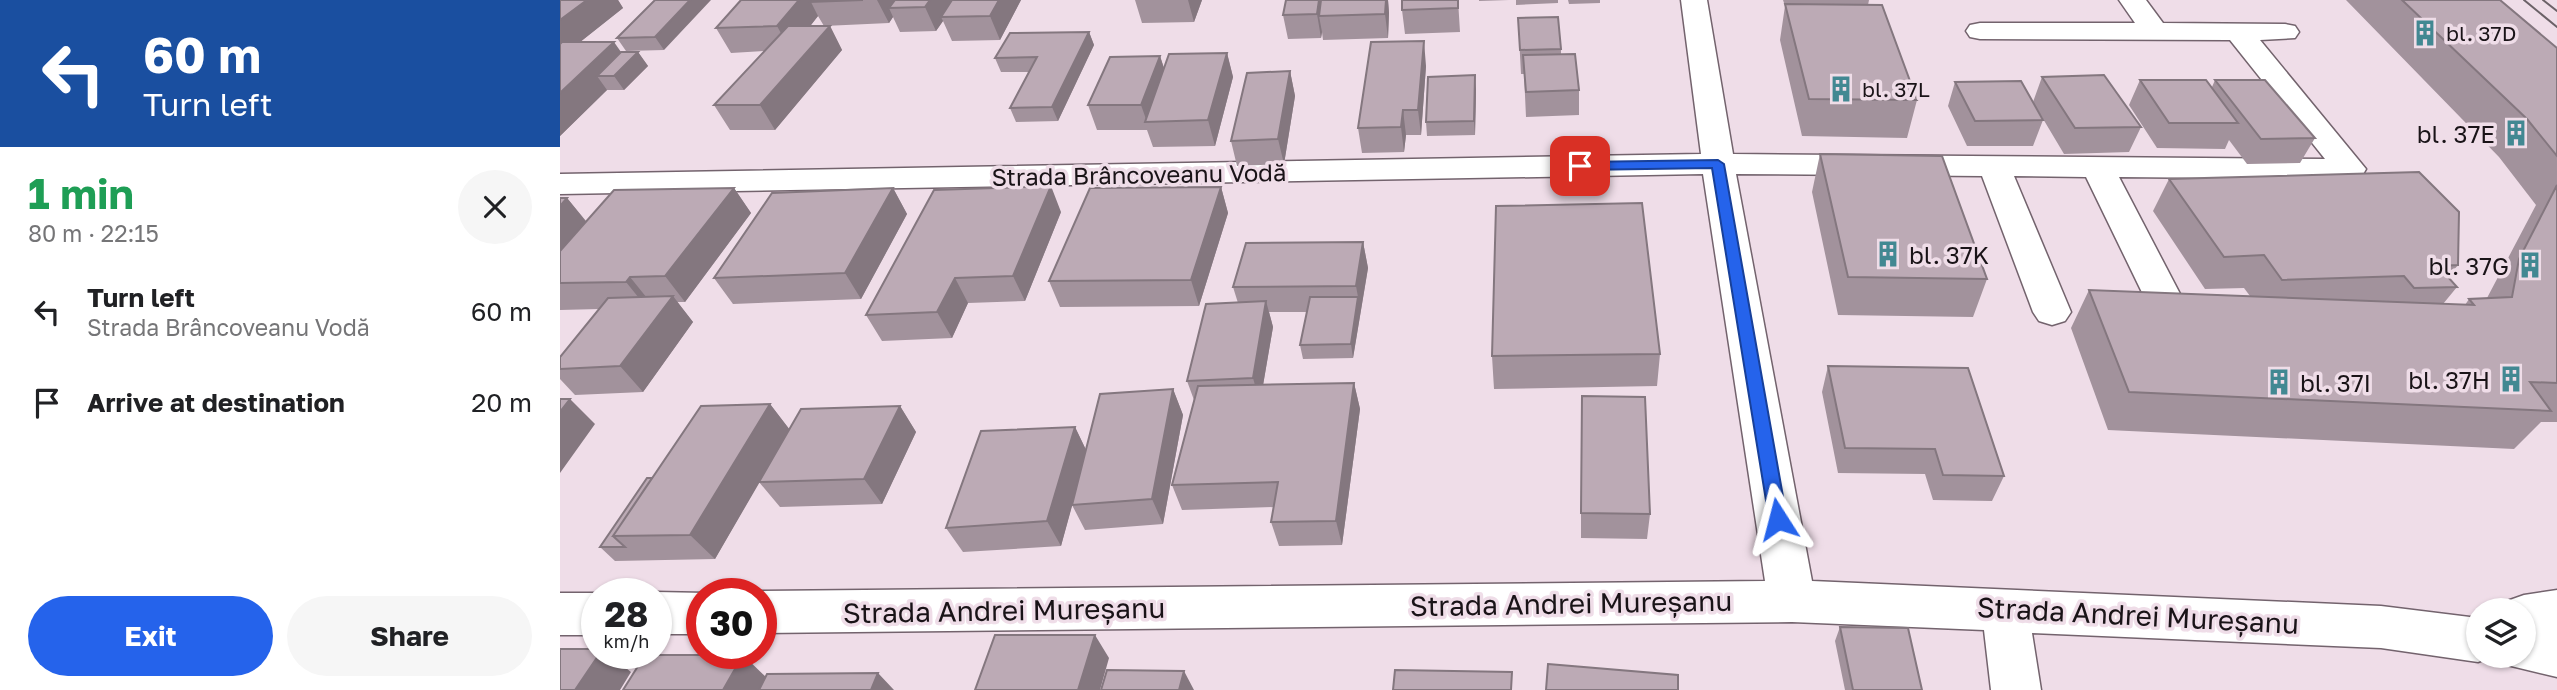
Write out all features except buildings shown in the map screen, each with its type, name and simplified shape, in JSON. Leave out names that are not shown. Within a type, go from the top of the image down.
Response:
[{"type":"street","points":[[1694,0],[1718,164],[1792,601]]},
{"type":"street","points":[[2132,0],[2155,31]]},
{"type":"street","points":[[1980,31],[2285,32]]},
{"type":"street","name":"Strada Brâncoveanu Vodă","points":[[560,184],[1718,164],[2350,169],[2237,31]]},
{"type":"street","points":[[1994,166],[2052,312]]},
{"type":"street","points":[[2097,167],[2171,313]]},
{"type":"street","name":"Strada Andrei Mureșanu","points":[[777,612],[1792,601],[2381,626],[2466,638]]},
{"type":"street","points":[[2005,609],[2017,690]]},
{"type":"street","points":[[2536,614],[2557,611]]},
{"type":"street","points":[[560,614],[581,614]]},
{"type":"street","name":"Strada Andrei Mureșanu","points":[[2381,626],[2466,621]]},
{"type":"street","points":[[2536,651],[2557,655]]},
{"type":"tram line","points":[[2524,0],[2557,27]]},
{"type":"tram line","points":[[2543,0],[2557,11]]},
{"type":"place","name":"bl. 37D","points":[[2425,33]]},
{"type":"place","name":"bl. 37L","points":[[1841,89]]},
{"type":"place","name":"bl. 37E","points":[[2516,133]]},
{"type":"place","name":"bl. 37K","points":[[1888,254]]},
{"type":"place","name":"bl. 37G","points":[[2530,265]]},
{"type":"place","name":"bl. 37H","points":[[2511,379]]},
{"type":"place","name":"bl. 37I","points":[[2279,382]]},
{"type":"route","points":[[1580,166],[1718,164],[1778,519]]}]
